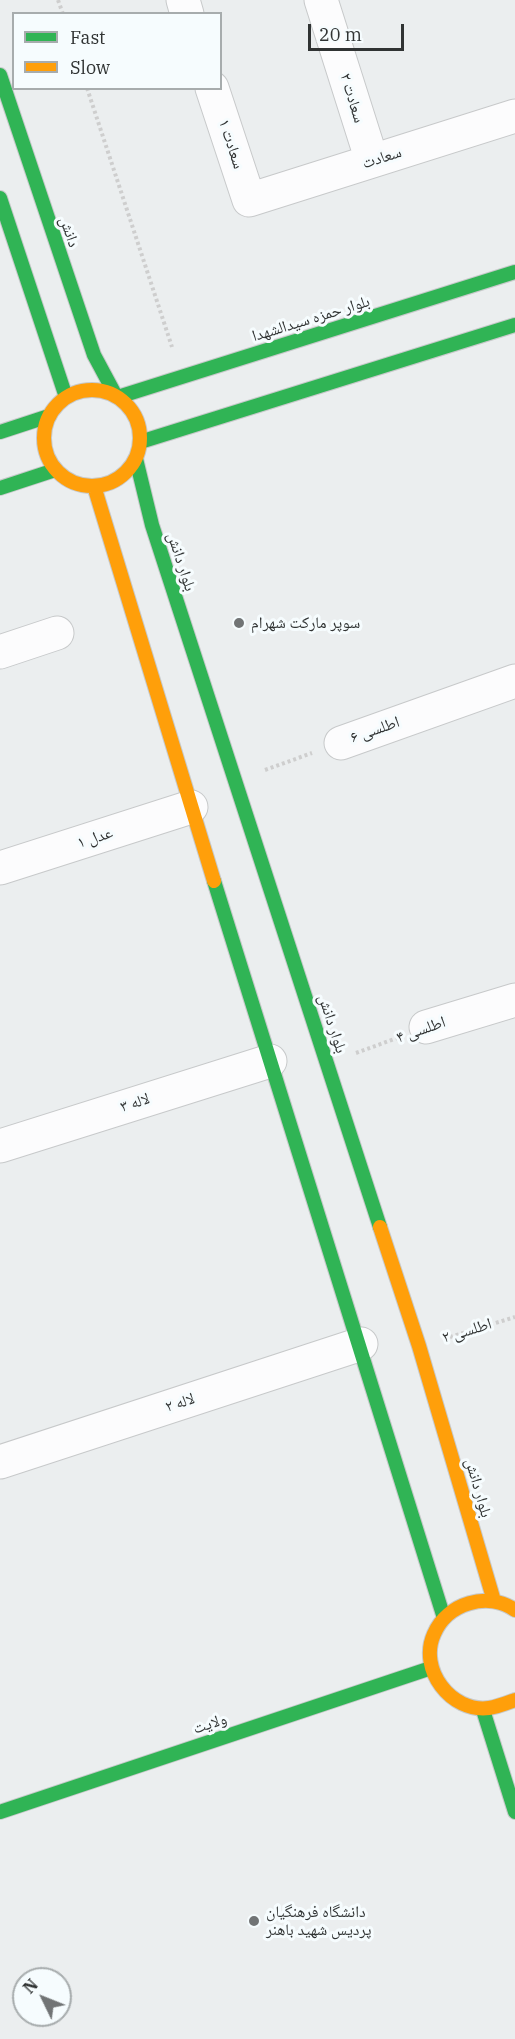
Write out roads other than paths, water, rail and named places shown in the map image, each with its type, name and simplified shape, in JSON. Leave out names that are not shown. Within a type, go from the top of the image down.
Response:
[{"type":"street","name":"سعادت ۲","points":[[321,0],[372,161]]},
{"type":"street","name":"دانش","points":[[0,75],[94,355],[117,396]]},
{"type":"street","name":"سعادت ۱","points":[[213,90],[249,200]]},
{"type":"street","name":"سعادت","points":[[249,200],[515,116]]},
{"type":"street","points":[[0,198],[66,397]]},
{"type":"street","name":"بلوار حمزه سیدالشهدا","points":[[117,396],[515,272]]},
{"type":"street","points":[[140,442],[515,325]]},
{"type":"street","points":[[91,390],[117,396],[128,405],[135,416],[140,442],[135,459],[119,478],[94,486],[73,483],[55,470],[48,458],[44,444],[44,429],[49,416],[66,397],[91,390]]},
{"type":"street","points":[[0,432],[49,416]]},
{"type":"street","name":"بلوار دانش","points":[[135,459],[152,525],[419,1346],[494,1601]]},
{"type":"street","points":[[0,488],[55,470]]},
{"type":"street","points":[[94,486],[191,807],[444,1618]]},
{"type":"street","points":[[0,652],[57,633]]},
{"type":"street","name":"اطلسی ۶","points":[[341,742],[515,681]]},
{"type":"street","name":"عدل ۱","points":[[0,868],[191,807]]},
{"type":"street","name":"اطلسی ۴","points":[[426,1028],[515,1000]]},
{"type":"street","name":"لاله ۳","points":[[0,1146],[270,1060]]},
{"type":"street","name":"لاله ۲","points":[[0,1462],[360,1344]]},
{"type":"street","points":[[515,1610],[494,1601],[476,1600],[458,1606],[444,1618],[434,1633],[429,1650],[431,1668],[438,1685],[450,1698],[465,1707],[483,1710],[501,1707],[515,1700]]},
{"type":"street","name":"ولایت","points":[[0,1812],[431,1668]]},
{"type":"street","points":[[483,1710],[515,1812]]},
{"type":"place","name":"سوپر مارکت شهرام","points":[[239,623]]},
{"type":"place","name":"دانشگاه فرهنگیان پردیس شهید باهنر","points":[[254,1921]]}]
